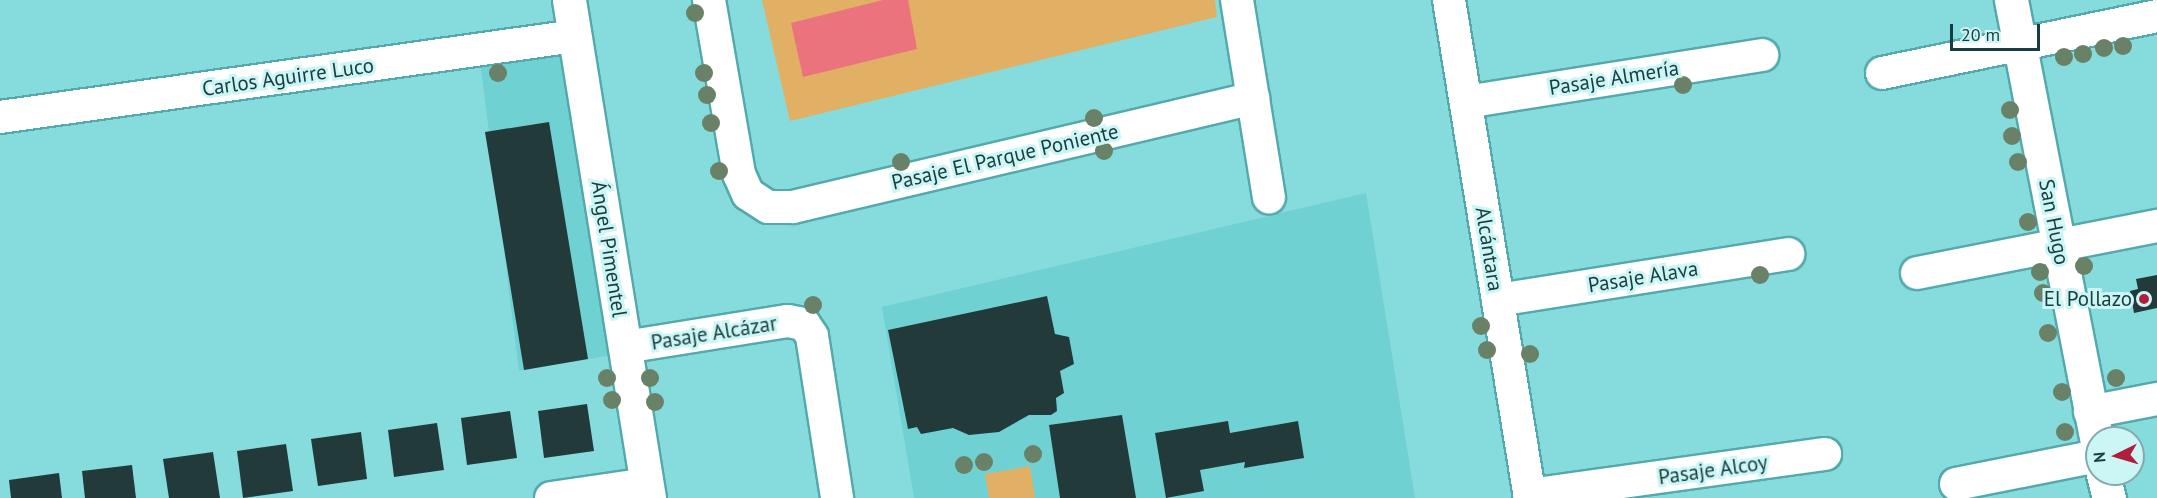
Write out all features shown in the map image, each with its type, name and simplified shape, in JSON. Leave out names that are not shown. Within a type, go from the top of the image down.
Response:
[{"type":"street","name":"Ángel Pimentel","points":[[569,0],[648,491]]},
{"type":"street","name":"Pasaje El Parque Poniente","points":[[709,0],[742,185],[757,202],[768,207],[793,207],[1253,98]]},
{"type":"street","points":[[1237,0],[1269,198]]},
{"type":"street","name":"Alcántara","points":[[1449,0],[1530,497]]},
{"type":"street","name":"San Hugo","points":[[2011,0],[2093,426]]},
{"type":"street","points":[[1882,73],[2157,16]]},
{"type":"street","name":"Carlos Aguirre Luco","points":[[0,117],[575,36]]},
{"type":"street","name":"Pasaje Almería","points":[[1466,102],[1762,55]]},
{"type":"street","points":[[1917,273],[2157,226]]},
{"type":"street","name":"Pasaje Alava","points":[[1498,300],[1788,254]]},
{"type":"street","name":"Pasaje Alcázar","points":[[625,347],[788,321],[804,324],[812,336],[837,498]]},
{"type":"street","points":[[2090,412],[2157,399]]},
{"type":"street","name":"Pasaje Alcoy","points":[[1530,497],[1825,454]]},
{"type":"street","points":[[1956,484],[2085,458]]},
{"type":"street","points":[[551,498],[648,491]]},
{"type":"shaded area","points":[[762,0],[1215,0],[1217,17],[790,121]]},
{"type":"shaded area","points":[[883,0],[908,0],[917,49],[803,77],[791,23]]},
{"type":"shaded area","points":[[549,50],[562,59],[612,355],[519,371],[480,61]]},
{"type":"shaded area","points":[[1366,193],[1415,498],[914,498],[882,307]]},
{"type":"shaded area","points":[[1030,466],[1035,498],[989,498],[985,474]]},
{"type":"building","points":[[549,122],[588,359],[524,370],[485,132]]},
{"type":"building","name":"El Pollazo","points":[[2157,275],[2157,308],[2134,313],[2130,291],[2138,289],[2136,279]]},
{"type":"building","points":[[1047,296],[1055,334],[1069,337],[1074,364],[1060,371],[1064,393],[1056,398],[1057,411],[1051,415],[1029,415],[999,432],[969,435],[953,428],[921,434],[917,427],[908,429],[888,330]]},
{"type":"building","points":[[587,404],[594,451],[544,458],[538,411]]},
{"type":"building","points":[[510,411],[517,458],[467,465],[461,418]]},
{"type":"building","points":[[1122,415],[1136,498],[1060,498],[1049,425]]},
{"type":"building","points":[[1228,421],[1230,433],[1298,421],[1304,458],[1244,468],[1245,462],[1200,470],[1204,491],[1166,498],[1155,433]]},
{"type":"building","points":[[437,423],[444,470],[394,477],[388,430]]},
{"type":"building","points":[[361,432],[367,479],[318,486],[311,439]]},
{"type":"building","points":[[286,444],[293,491],[243,498],[237,451]]},
{"type":"building","points":[[213,452],[220,498],[169,498],[163,459]]},
{"type":"building","points":[[132,465],[136,498],[85,498],[82,471]]},
{"type":"building","points":[[59,473],[62,498],[11,498],[9,480]]},
{"type":"place","name":"El Pollazo","points":[[2144,299]]}]
